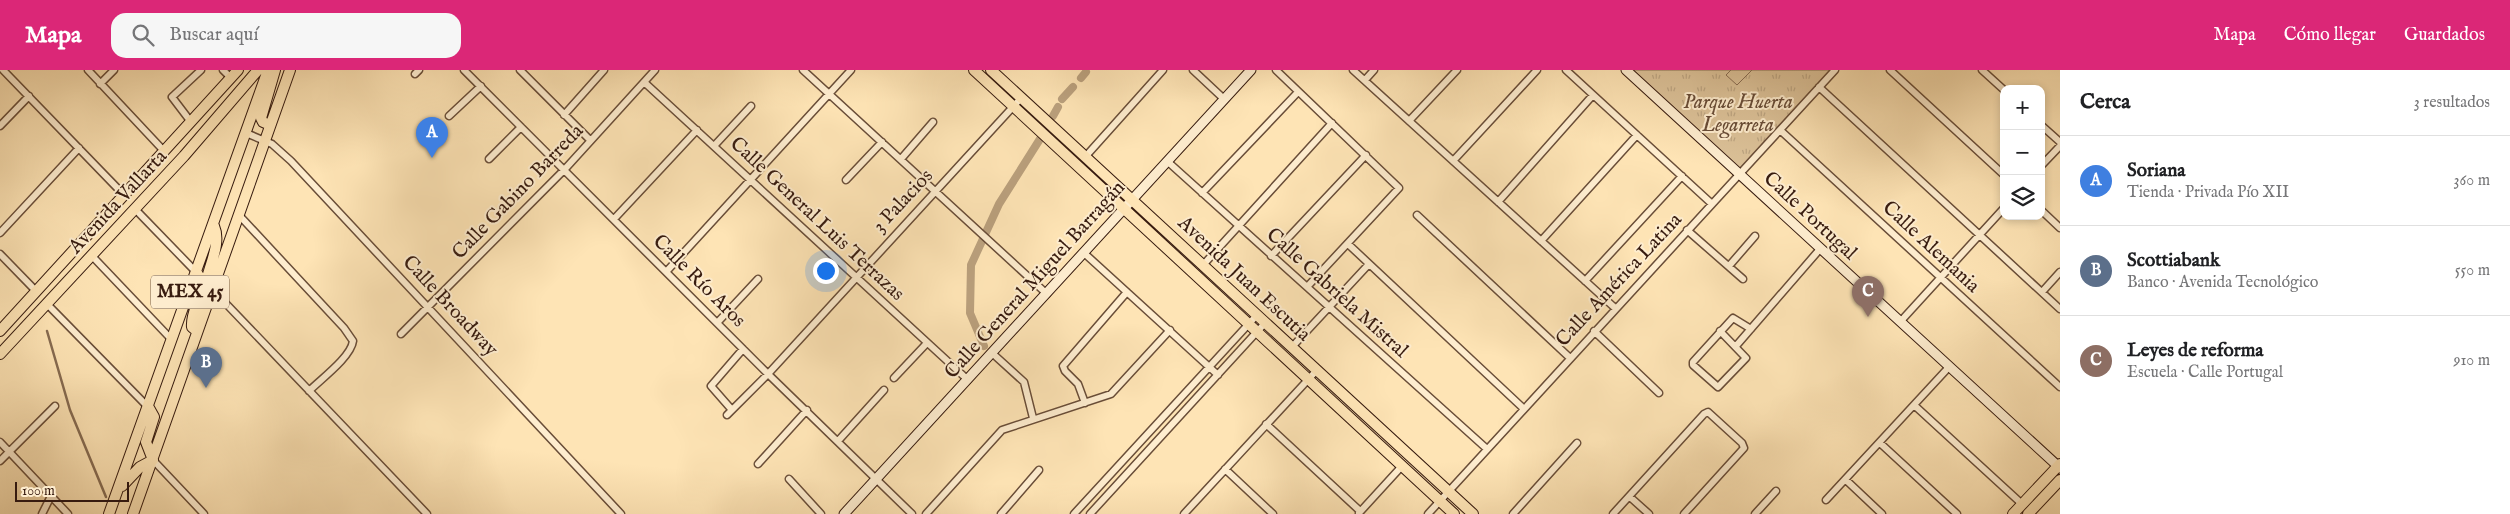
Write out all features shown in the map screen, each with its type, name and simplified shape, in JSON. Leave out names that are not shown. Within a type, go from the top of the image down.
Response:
[{"type":"main road","name":"Avenida Vallarta","points":[[0,354],[135,209],[258,70]]},
{"type":"main road","name":"MEX 45","points":[[109,514],[173,340],[268,70]]},
{"type":"main road","points":[[270,125],[263,122],[261,118],[275,70]]},
{"type":"main road","name":"MEX 45","points":[[133,514],[290,70]]},
{"type":"main road","name":"Avenida Juan Escutia","points":[[974,70],[1454,514]]},
{"type":"main road","name":"Calle General Miguel Barragán","points":[[844,514],[1251,70]]},
{"type":"main road","name":"Calle Portugal","points":[[1626,70],[2059,466]]},
{"type":"main road","name":"Avenida Juan Escutia","points":[[994,71],[1473,514]]},
{"type":"main road","name":"Avenida Vallarta","points":[[0,331],[234,74]]},
{"type":"main road","points":[[1025,116],[1032,107]]},
{"type":"main road","points":[[1046,135],[1054,126]]},
{"type":"main road","points":[[212,289],[207,278],[216,246],[214,225]]},
{"type":"main road","points":[[196,273],[201,279],[202,288],[191,321],[192,327],[197,331]]},
{"type":"main road","points":[[118,490],[140,467],[153,460],[146,442],[154,416],[148,408]]},
{"type":"main road","points":[[2013,514],[2059,466]]},
{"type":"main road","points":[[2028,514],[2060,480]]},
{"type":"street","points":[[3,70],[124,195]]},
{"type":"street","points":[[88,70],[164,151]]},
{"type":"street","points":[[100,84],[114,70]]},
{"type":"street","points":[[190,122],[172,97],[201,70]]},
{"type":"street","points":[[223,70],[234,74]]},
{"type":"street","name":"Calle Río Aros","points":[[464,70],[768,374],[912,514]]},
{"type":"street","points":[[521,70],[590,140]]},
{"type":"street","points":[[564,115],[604,70]]},
{"type":"street","name":"Calle Gabino Barreda","points":[[401,334],[430,307],[565,169],[655,70]]},
{"type":"street","points":[[803,70],[1047,294]]},
{"type":"street","points":[[666,272],[851,70]]},
{"type":"street","points":[[1086,156],[1163,70]]},
{"type":"street","points":[[1192,70],[1224,99]]},
{"type":"street","points":[[1276,70],[1399,188],[1306,287]]},
{"type":"street","points":[[1353,70],[1615,308]]},
{"type":"street","points":[[1365,80],[1374,70]]},
{"type":"street","points":[[1409,121],[1457,70]]},
{"type":"street","points":[[1453,161],[1538,70]]},
{"type":"street","points":[[1566,70],[1712,204]]},
{"type":"street","name":"Calle América Latina","points":[[1428,514],[1523,408],[1835,70]]},
{"type":"street","points":[[1890,70],[2000,171]]},
{"type":"street","points":[[1982,70],[2000,86]]},
{"type":"street","name":"Calle General Luis Terrazas","points":[[644,82],[968,380]]},
{"type":"street","points":[[449,116],[481,86]]},
{"type":"street","points":[[1819,88],[2060,309]]},
{"type":"street","points":[[1202,194],[1298,92]]},
{"type":"street","points":[[1498,202],[1593,95]]},
{"type":"street","points":[[0,126],[29,96]]},
{"type":"street","name":"3 Palacios","points":[[743,349],[711,386],[729,413],[768,374],[1022,97]]},
{"type":"street","points":[[714,146],[751,106]]},
{"type":"street","points":[[901,159],[933,122]]},
{"type":"street","points":[[1204,264],[1332,123]]},
{"type":"street","points":[[489,160],[522,127]]},
{"type":"street","points":[[2045,129],[2060,144],[2045,161]]},
{"type":"street","points":[[614,219],[696,130]]},
{"type":"street","name":"Calle Alemania","points":[[1780,130],[2060,387]]},
{"type":"street","name":"Calle Broadway","points":[[246,133],[265,140],[291,161],[430,307],[621,514]]},
{"type":"street","points":[[1541,241],[1637,135]]},
{"type":"street","points":[[846,180],[882,142]]},
{"type":"street","points":[[0,233],[78,148]]},
{"type":"street","points":[[1271,256],[1366,155]]},
{"type":"street","name":"Calle Gabriela Mistral","points":[[1167,161],[1487,449]]},
{"type":"street","points":[[1585,281],[1682,176]]},
{"type":"street","points":[[135,209],[196,273]]},
{"type":"street","points":[[1900,322],[2000,212]]},
{"type":"street","points":[[238,214],[344,328],[353,341],[351,349],[310,391]]},
{"type":"street","points":[[2045,214],[2060,228]]},
{"type":"street","points":[[1417,215],[1570,358]]},
{"type":"street","points":[[1687,230],[1743,278]]},
{"type":"street","points":[[1729,266],[1755,236]]},
{"type":"street","points":[[1348,244],[1523,408]]},
{"type":"street","points":[[1736,346],[1820,249]]},
{"type":"street","points":[[1084,253],[1218,375]]},
{"type":"street","points":[[0,254],[36,291]]},
{"type":"street","points":[[92,256],[173,340]]},
{"type":"street","points":[[1292,347],[1369,264]]},
{"type":"street","points":[[2042,292],[2060,272]]},
{"type":"street","points":[[717,322],[758,279]]},
{"type":"street","points":[[212,289],[427,514]]},
{"type":"street","points":[[1085,403],[1078,384],[1065,371],[1063,366],[1127,292]]},
{"type":"street","points":[[47,304],[148,408]]},
{"type":"street","points":[[1078,513],[1134,448],[1256,315]]},
{"type":"street","points":[[1720,331],[1745,355],[1745,360],[1720,386],[1716,386],[1693,363],[1720,331],[1734,317],[1751,329]]},
{"type":"street","points":[[1090,514],[1265,323]]},
{"type":"street","points":[[926,514],[1002,430],[1114,392],[1170,330]]},
{"type":"street","points":[[1594,331],[1659,393]]},
{"type":"street","points":[[894,378],[927,342]]},
{"type":"street","points":[[992,353],[1022,379],[1033,418]]},
{"type":"street","points":[[1826,500],[1949,367]]},
{"type":"street","points":[[1184,514],[1317,370]]},
{"type":"street","points":[[838,441],[884,390]]},
{"type":"street","points":[[0,461],[55,406]]},
{"type":"street","points":[[1914,406],[2022,504]]},
{"type":"street","points":[[758,464],[807,410]]},
{"type":"street","points":[[1613,514],[1707,412],[1744,446],[1743,450],[1684,514]]},
{"type":"street","points":[[1266,424],[1359,512],[1402,466]]},
{"type":"street","points":[[0,442],[68,514]]},
{"type":"street","points":[[1513,514],[1577,443]]},
{"type":"street","points":[[1880,443],[1957,514]]},
{"type":"street","points":[[1134,448],[1144,456]]},
{"type":"street","points":[[153,460],[204,514]]},
{"type":"street","points":[[1225,469],[1272,513]]},
{"type":"street","points":[[1001,514],[1039,470]]},
{"type":"street","points":[[789,479],[821,514]]},
{"type":"street","points":[[1846,480],[1882,514]]},
{"type":"street","points":[[1755,514],[1776,490]]},
{"type":"street","points":[[42,514],[52,496]]},
{"type":"street","points":[[1630,497],[1649,514]]},
{"type":"green space","name":"Parque Huerta Legarreta","points":[[1626,70],[1835,70],[1740,175]]},
{"type":"green space","points":[[1731,70],[1752,70],[1737,85],[1726,75]]},
{"type":"waterway","points":[[1081,78],[1086,72]]},
{"type":"waterway","points":[[1062,99],[1073,87]]},
{"type":"waterway","points":[[1053,116],[1058,107]]},
{"type":"waterway","points":[[984,346],[970,313],[971,265],[999,204],[1040,139]]},
{"type":"waterway","points":[[47,331],[70,410],[106,497]]},
{"type":"place","name":"Soriana","points":[[432,158]]},
{"type":"place","name":"Leyes de reforma","points":[[1868,317]]},
{"type":"place","name":"Scottiabank","points":[[206,388]]}]
